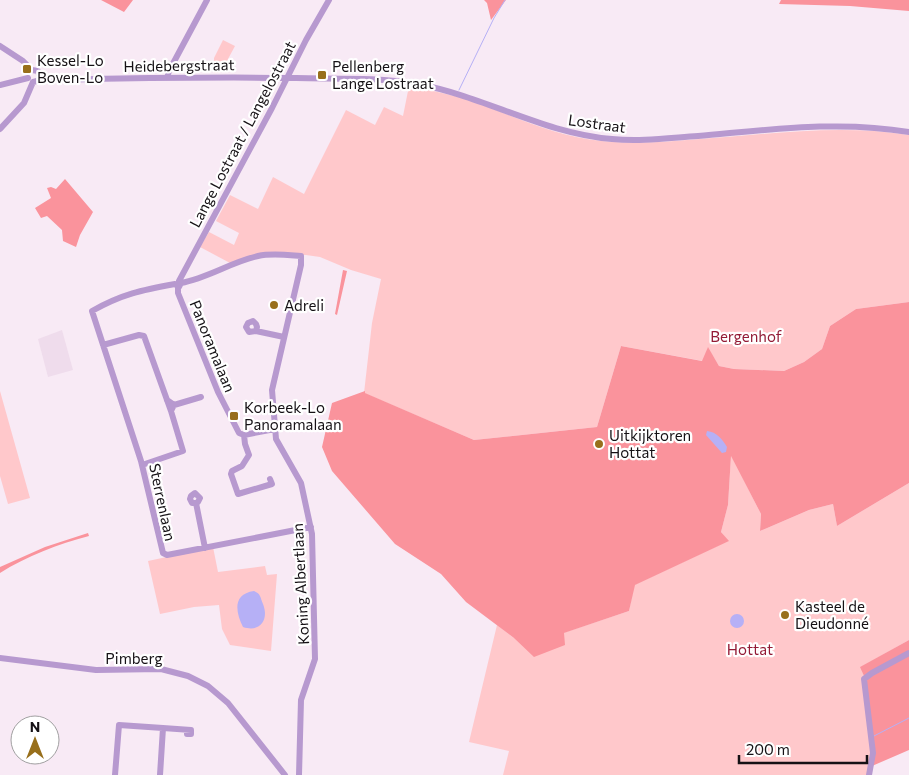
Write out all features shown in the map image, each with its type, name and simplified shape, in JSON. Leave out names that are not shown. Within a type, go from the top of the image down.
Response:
[{"type":"street","points":[[167,78],[207,0]]},
{"type":"street","name":"Lange Lostraat / Langelostraat","points":[[178,284],[288,78],[306,40],[329,0]]},
{"type":"street","points":[[0,46],[23,61],[32,70],[38,71],[40,78],[38,81],[31,80],[0,86]]},
{"type":"street","points":[[0,129],[24,103],[31,80],[28,74],[32,70]]},
{"type":"street","name":"Heidebergstraat","points":[[40,78],[58,80],[288,78]]},
{"type":"street","name":"Lostraat","points":[[288,78],[367,79],[415,84],[459,94],[556,129],[574,134],[612,139],[652,140],[832,126],[883,128],[909,132]]},
{"type":"street","name":"Koning Albertlaan","points":[[178,284],[200,278],[257,256],[301,256],[301,265],[272,384],[275,429],[278,442],[301,483],[311,527],[315,659],[301,700],[299,775]]},
{"type":"street","name":"Sterrenlaan","points":[[178,284],[121,296],[92,311],[142,465],[162,554],[167,555],[311,527]]},
{"type":"street","name":"Panoramalaan","points":[[178,284],[178,293],[219,395],[237,431],[240,435],[244,435]]},
{"type":"street","points":[[256,331],[284,337]]},
{"type":"street","points":[[103,345],[139,334],[144,336],[167,400],[172,408],[184,451],[142,465]]},
{"type":"street","points":[[172,408],[201,397]]},
{"type":"street","points":[[270,479],[272,484],[238,494],[231,474],[232,471],[242,466],[248,454],[244,435],[275,429]]},
{"type":"street","points":[[196,503],[205,548]]},
{"type":"street","points":[[869,775],[873,753],[864,679],[909,653]]},
{"type":"street","name":"Pimberg","points":[[0,658],[96,670],[161,669],[188,676],[208,686],[228,703],[285,775]]},
{"type":"street","points":[[115,775],[119,726],[191,730],[191,734],[187,734],[187,730]]},
{"type":"street","points":[[160,775],[163,728]]},
{"type":"shaded area","points":[[101,0],[133,0],[124,12]]},
{"type":"shaded area","points":[[484,0],[506,0],[491,20],[487,3]]},
{"type":"shaded area","points":[[781,0],[909,0],[909,11],[850,6],[779,4]]},
{"type":"shaded area","points":[[65,179],[93,212],[80,235],[76,247],[63,241],[62,230],[47,216],[41,218],[35,208],[51,198],[47,188],[56,189]]},
{"type":"shaded area","points":[[343,270],[347,271],[337,315],[335,314]]},
{"type":"shaded area","points":[[909,302],[909,483],[837,526],[833,504],[809,510],[760,531],[761,514],[731,456],[728,505],[721,532],[729,541],[635,585],[629,611],[564,633],[565,645],[534,657],[514,638],[466,602],[441,574],[395,544],[332,471],[322,447],[332,403],[365,391],[365,393],[474,440],[597,427],[621,346],[702,361],[708,347],[719,366],[734,369],[784,371],[804,362],[822,349],[830,326],[856,309]]},
{"type":"shaded area","points":[[62,330],[73,370],[48,377],[38,339]]},
{"type":"shaded area","points":[[707,431],[716,434],[721,439],[727,447],[726,452],[722,453],[706,435]]},
{"type":"shaded area","points":[[88,533],[89,536],[43,551],[0,573],[0,567],[45,547]]},
{"type":"shaded area","points":[[254,591],[260,596],[265,610],[264,619],[255,628],[243,627],[237,609],[239,599],[247,593]]},
{"type":"shaded area","points":[[737,614],[742,616],[744,621],[742,626],[737,628],[732,626],[730,621],[732,616]]},
{"type":"shaded area","points":[[909,640],[909,651],[864,676],[860,667]]},
{"type":"shaded area","points":[[909,654],[909,750],[872,766],[866,679]]},
{"type":"green space","points":[[223,40],[235,46],[221,72],[214,73],[214,58]]},
{"type":"green space","name":"Bergenhof","points":[[409,86],[475,102],[553,131],[602,141],[663,142],[831,130],[857,130],[909,135],[909,302],[856,309],[830,326],[822,349],[804,362],[784,371],[734,369],[719,366],[708,348],[703,361],[621,346],[597,427],[474,440],[364,393],[372,323],[381,279],[351,270],[320,257],[267,254],[230,263],[200,247],[209,232],[234,245],[239,233],[216,221],[230,195],[258,209],[273,177],[304,194],[346,110],[375,125],[384,107],[403,116]]},
{"type":"green space","points":[[0,391],[30,498],[8,504],[0,476]]},
{"type":"green space","name":"Hottat","points":[[731,455],[761,514],[760,531],[809,510],[833,504],[837,526],[909,483],[909,640],[861,667],[864,676],[872,757],[868,775],[503,775],[509,751],[469,742],[497,625],[514,638],[563,633],[629,611],[634,585],[728,541],[721,532],[728,505]]},
{"type":"green space","points":[[213,547],[218,572],[265,566],[267,575],[277,574],[271,651],[230,645],[222,629],[219,605],[194,607],[160,614],[148,561]]},
{"type":"waterway","points":[[459,90],[494,18],[505,0]]},
{"type":"waterway","points":[[874,736],[909,718]]},
{"type":"place","name":"Kessel-Lo Boven-Lo","points":[[27,69]]},
{"type":"place","name":"Pellenberg Lange Lostraat","points":[[322,75]]},
{"type":"place","name":"Adreli","points":[[274,305]]},
{"type":"place","name":"Korbeek-Lo Panoramalaan","points":[[234,416]]},
{"type":"place","name":"Uitkijktoren Hottat","points":[[599,444]]},
{"type":"place","name":"Kasteel de Dieudonné","points":[[785,615]]}]
